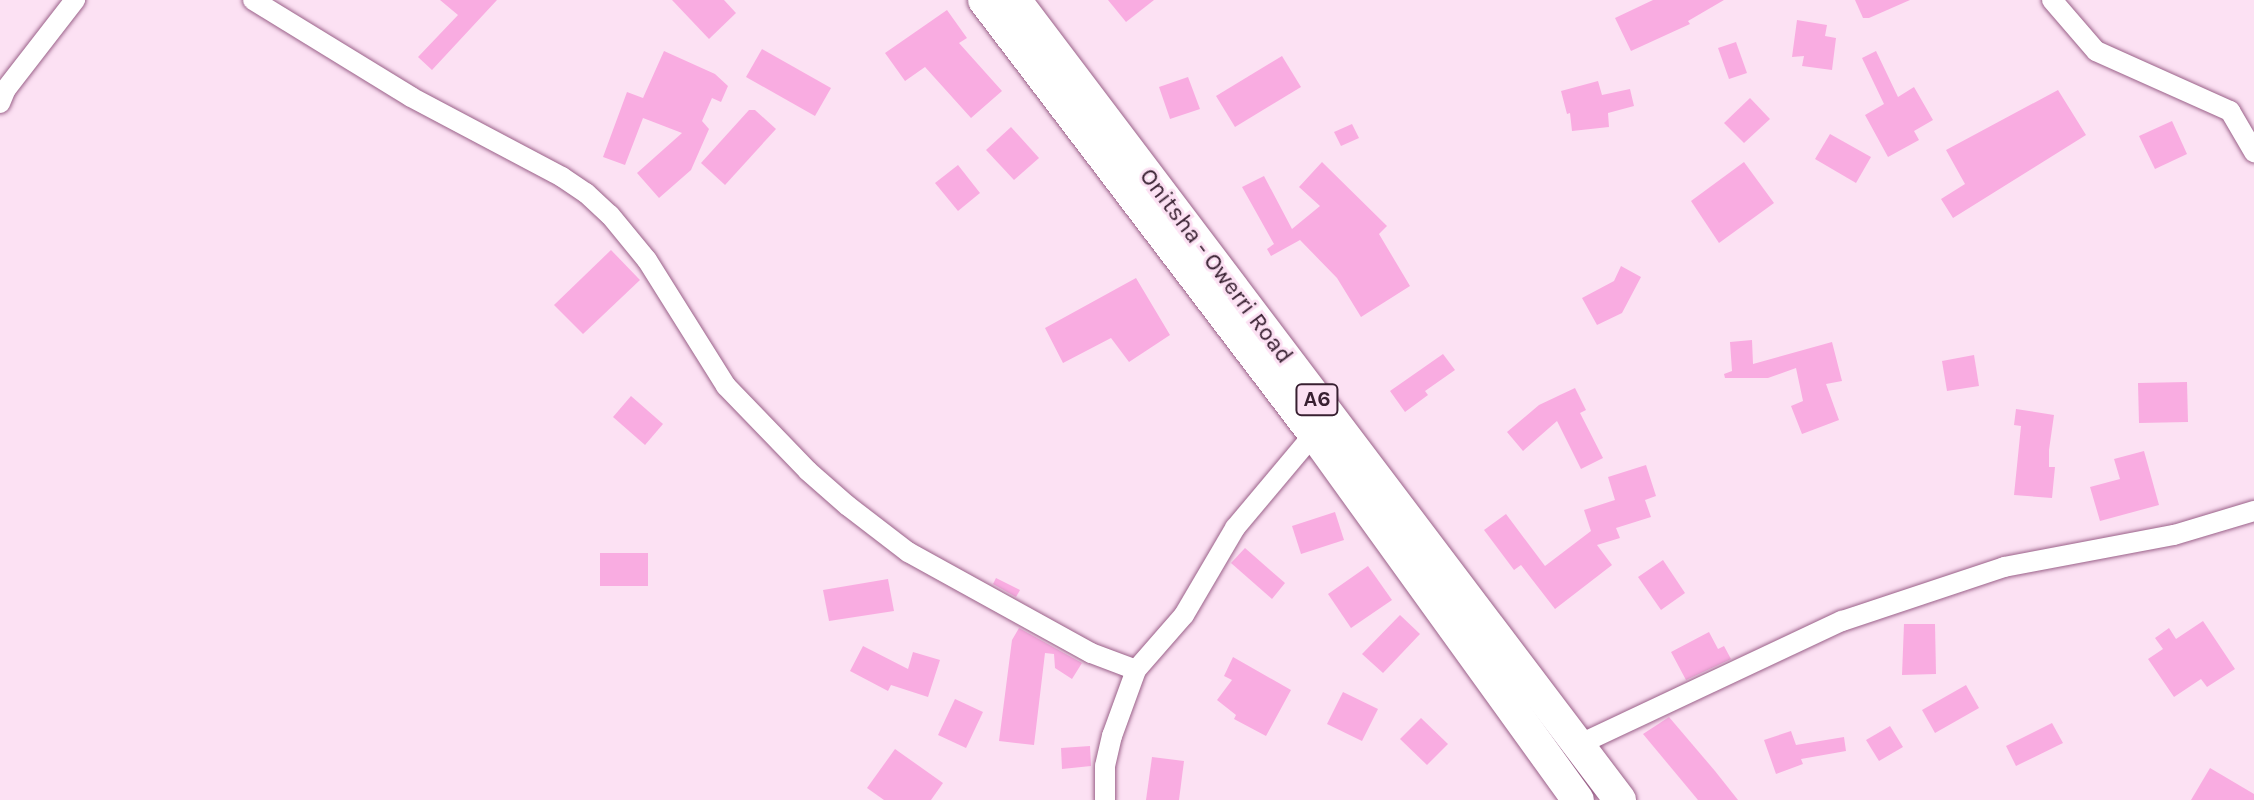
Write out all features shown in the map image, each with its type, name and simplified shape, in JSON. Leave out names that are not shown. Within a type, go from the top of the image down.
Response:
[{"type":"highway","name":"Onitsha - Owerri Road","points":[[984,0],[1314,434],[1578,800]]},
{"type":"highway","name":"Onitsha - Owerri Road","points":[[1015,0],[1620,800]]},
{"type":"street","points":[[0,103],[6,89],[75,0]]},
{"type":"street","points":[[253,0],[411,97],[562,177],[586,193],[610,215],[647,260],[726,386],[838,497],[908,552],[1091,653],[1136,670]]},
{"type":"street","points":[[2052,0],[2096,51],[2230,111],[2254,152]]},
{"type":"street","points":[[1105,800],[1105,766],[1112,736],[1136,670],[1184,615],[1235,528],[1314,434]]},
{"type":"street","points":[[1578,745],[1842,621],[2004,567],[2174,535],[2254,511]]},
{"type":"building","points":[[440,0],[497,0],[432,70],[418,57],[458,15]]},
{"type":"building","points":[[672,0],[724,0],[736,13],[709,39]]},
{"type":"building","points":[[1108,0],[1154,0],[1126,22]]},
{"type":"building","points":[[1653,0],[1724,0],[1688,21],[1690,24],[1631,51],[1615,18]]},
{"type":"building","points":[[1855,0],[1910,0],[1863,18]]},
{"type":"building","points":[[947,10],[967,38],[959,43],[1002,91],[971,118],[925,67],[905,81],[885,53]]},
{"type":"building","points":[[1797,20],[1827,25],[1825,36],[1836,38],[1832,70],[1802,66],[1804,56],[1792,57]]},
{"type":"building","points":[[1736,42],[1747,73],[1729,79],[1718,48]]},
{"type":"building","points":[[762,49],[831,88],[815,116],[746,77]]},
{"type":"building","points":[[664,51],[715,74],[728,86],[721,102],[712,98],[702,121],[709,129],[691,170],[659,198],[637,173],[682,133],[643,118],[625,165],[603,157],[627,92],[643,98]]},
{"type":"building","points":[[1876,51],[1898,97],[1914,87],[1933,120],[1914,131],[1919,140],[1888,157],[1865,115],[1884,104],[1862,58]]},
{"type":"building","points":[[1282,56],[1301,87],[1235,127],[1216,96]]},
{"type":"building","points":[[1188,77],[1200,109],[1170,119],[1159,87]]},
{"type":"building","points":[[1598,81],[1602,95],[1630,89],[1634,106],[1608,113],[1609,127],[1572,131],[1570,113],[1567,114],[1561,91]]},
{"type":"building","points":[[2058,90],[2086,135],[1953,218],[1941,199],[1965,184],[1946,150]]},
{"type":"building","points":[[1750,98],[1770,119],[1744,143],[1724,123]]},
{"type":"building","points":[[749,110],[755,110],[776,129],[725,185],[701,163]]},
{"type":"building","points":[[2172,121],[2187,154],[2155,169],[2139,136]]},
{"type":"building","points":[[1352,124],[1359,138],[1341,146],[1334,132]]},
{"type":"building","points":[[1011,127],[1039,158],[1014,180],[986,150]]},
{"type":"building","points":[[1830,134],[1871,157],[1856,183],[1815,159]]},
{"type":"building","points":[[1322,162],[1387,226],[1379,234],[1410,286],[1361,317],[1337,278],[1300,240],[1271,256],[1267,249],[1274,244],[1242,187],[1264,176],[1292,229],[1320,206],[1299,187]]},
{"type":"building","points":[[1744,162],[1774,203],[1719,243],[1691,201]]},
{"type":"building","points":[[958,165],[980,193],[958,211],[935,183]]},
{"type":"building","points":[[611,250],[640,280],[583,334],[554,305]]},
{"type":"building","points":[[1621,266],[1641,277],[1622,313],[1597,325],[1582,298],[1614,281]]},
{"type":"building","points":[[1136,278],[1170,335],[1129,362],[1111,338],[1063,363],[1045,328]]},
{"type":"building","points":[[1752,340],[1753,364],[1832,342],[1842,381],[1826,384],[1839,420],[1802,434],[1791,406],[1803,401],[1796,368],[1768,378],[1725,378],[1724,374],[1732,371],[1730,342]]},
{"type":"building","points":[[1443,354],[1455,370],[1425,391],[1428,395],[1405,412],[1390,391]]},
{"type":"building","points":[[1974,355],[1979,386],[1947,391],[1942,361]]},
{"type":"building","points":[[2187,382],[2188,422],[2139,423],[2138,383]]},
{"type":"building","points":[[1575,388],[1586,410],[1580,413],[1603,458],[1581,469],[1557,421],[1523,451],[1507,432],[1539,405]]},
{"type":"building","points":[[631,396],[663,424],[645,445],[613,417]]},
{"type":"building","points":[[2016,409],[2054,415],[2049,450],[2049,467],[2055,467],[2052,498],[2014,495],[2021,426],[2014,425]]},
{"type":"building","points":[[2144,451],[2159,505],[2100,521],[2090,487],[2120,479],[2114,459]]},
{"type":"building","points":[[1646,465],[1656,496],[1645,500],[1651,517],[1616,528],[1620,538],[1597,545],[1612,565],[1555,609],[1521,565],[1514,570],[1484,530],[1506,514],[1545,566],[1591,531],[1584,510],[1615,500],[1608,477]]},
{"type":"building","points":[[1335,512],[1344,540],[1301,554],[1292,526]]},
{"type":"building","points":[[1245,548],[1285,583],[1272,599],[1231,563]]},
{"type":"building","points":[[600,553],[648,553],[648,586],[600,586]]},
{"type":"building","points":[[1663,560],[1685,593],[1661,610],[1638,577]]},
{"type":"building","points":[[1368,566],[1392,600],[1351,628],[1328,594]]},
{"type":"building","points":[[996,578],[1020,590],[1016,597],[993,584]]},
{"type":"building","points":[[888,579],[894,611],[829,621],[823,590]]},
{"type":"building","points":[[1400,615],[1420,634],[1383,673],[1362,654]]},
{"type":"building","points":[[2203,621],[2235,669],[2207,687],[2201,679],[2174,697],[2148,659],[2163,649],[2155,638],[2169,628],[2176,639]]},
{"type":"building","points":[[1904,624],[1935,624],[1936,674],[1902,675]]},
{"type":"building","points":[[1019,628],[1082,663],[1072,679],[1055,668],[1054,654],[1045,653],[1034,745],[999,741],[1012,640]]},
{"type":"building","points":[[1709,632],[1718,649],[1724,646],[1731,659],[1686,680],[1671,652]]},
{"type":"building","points":[[863,646],[908,669],[913,652],[940,660],[928,697],[891,685],[888,691],[850,671]]},
{"type":"building","points":[[1233,657],[1291,690],[1266,736],[1234,719],[1236,715],[1217,700],[1232,680],[1224,676]]},
{"type":"building","points":[[1966,685],[1979,708],[1935,733],[1922,710]]},
{"type":"building","points":[[1343,692],[1378,709],[1362,741],[1327,724]]},
{"type":"building","points":[[955,699],[983,712],[966,748],[938,735]]},
{"type":"building","points":[[1669,717],[1738,800],[1698,800],[1643,734]]},
{"type":"building","points":[[1421,718],[1448,744],[1427,765],[1400,739]]},
{"type":"building","points":[[2052,723],[2063,743],[2016,766],[2006,746]]},
{"type":"building","points":[[1890,726],[1903,747],[1879,761],[1866,740]]},
{"type":"building","points":[[1791,731],[1796,745],[1844,737],[1846,751],[1801,759],[1803,764],[1776,774],[1764,740]]},
{"type":"building","points":[[1090,746],[1091,766],[1062,769],[1061,748]]},
{"type":"building","points":[[895,749],[943,783],[931,800],[884,800],[867,788]]},
{"type":"building","points":[[1152,757],[1184,761],[1179,800],[1146,800]]},
{"type":"building","points":[[2210,768],[2254,794],[2254,800],[2191,800]]}]
